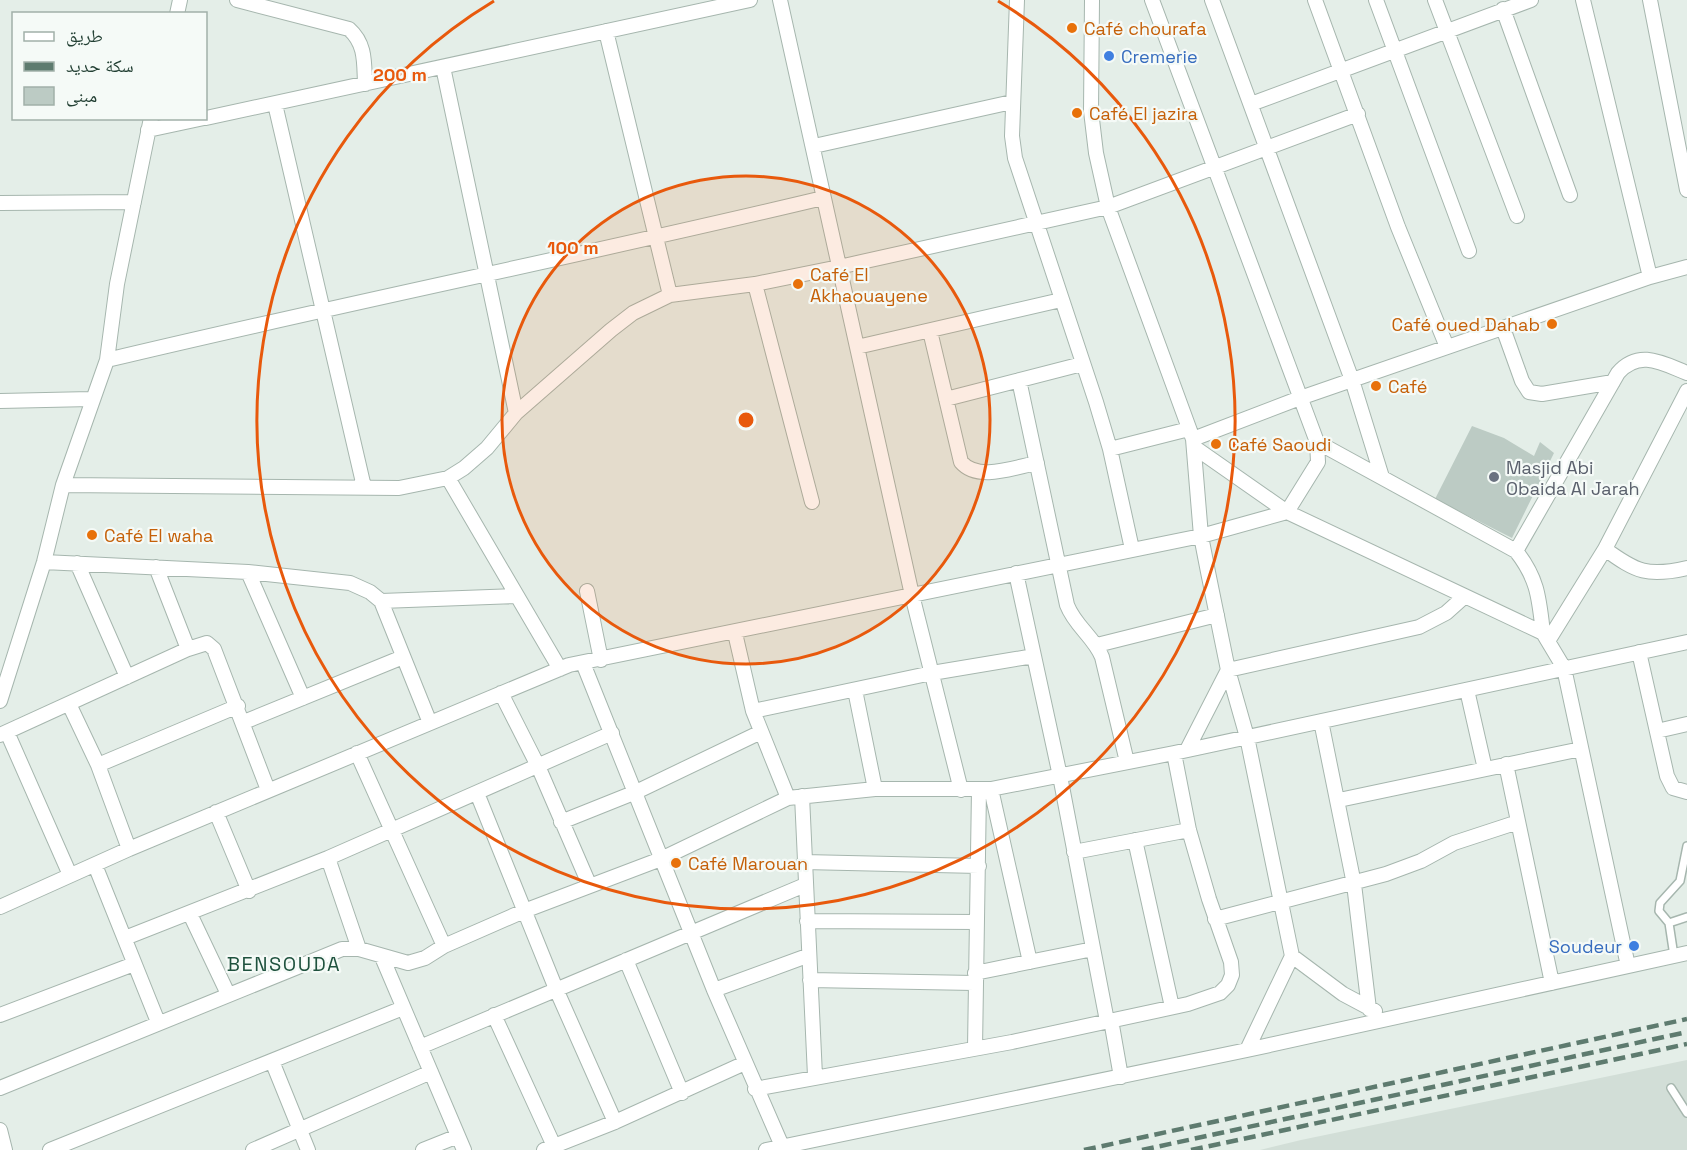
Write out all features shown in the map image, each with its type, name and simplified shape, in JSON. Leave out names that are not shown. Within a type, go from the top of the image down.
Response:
[{"type":"street","points":[[237,0],[349,29],[358,38],[363,50],[365,84]]},
{"type":"street","points":[[207,118],[750,0]]},
{"type":"street","points":[[780,0],[912,595],[961,790]]},
{"type":"street","points":[[1017,0],[1012,102],[1015,158],[1110,449],[1132,549]]},
{"type":"street","points":[[1092,0],[1092,131],[1108,207],[1192,438],[1201,536],[1228,670],[1247,737],[1292,956],[1247,1050]]},
{"type":"street","points":[[0,907],[216,812],[560,669],[1201,536],[1287,512],[1318,462],[1317,442],[1152,0]]},
{"type":"street","points":[[1212,0],[1352,380],[1382,477]]},
{"type":"street","points":[[1316,0],[1447,347]]},
{"type":"street","points":[[1376,0],[1469,252]]},
{"type":"street","points":[[1251,104],[1531,0]]},
{"type":"street","points":[[1583,0],[1650,277]]},
{"type":"street","points":[[1650,0],[1687,190]]},
{"type":"street","points":[[1439,4],[1517,216]]},
{"type":"street","points":[[1503,9],[1570,195]]},
{"type":"street","points":[[606,31],[670,295]]},
{"type":"street","points":[[443,67],[516,413]]},
{"type":"street","points":[[814,146],[1012,102]]},
{"type":"street","points":[[275,104],[364,487]]},
{"type":"street","points":[[63,485],[399,488],[448,478],[487,448],[516,413],[633,313],[670,295],[754,284],[839,267],[1108,207],[1213,166],[1358,114]]},
{"type":"street","points":[[1,697],[44,562],[63,485],[91,399],[107,360],[117,284],[149,124],[186,120]]},
{"type":"street","points":[[107,360],[323,308],[657,238],[823,198]]},
{"type":"street","points":[[0,203],[134,202]]},
{"type":"street","points":[[1110,449],[1192,438],[1447,347],[1650,277],[1687,267]]},
{"type":"street","points":[[754,284],[812,502]]},
{"type":"street","points":[[856,347],[1061,300]]},
{"type":"street","points":[[1503,328],[1522,381],[1529,392],[1552,393],[1613,382]]},
{"type":"street","points":[[930,331],[958,453],[965,468],[979,472],[1037,463]]},
{"type":"street","points":[[1516,550],[1613,382],[1626,364],[1637,360],[1657,361],[1687,373]]},
{"type":"street","points":[[946,399],[1082,364]]},
{"type":"street","points":[[1019,380],[1071,617],[1097,645],[1104,663],[1127,762]]},
{"type":"street","points":[[1545,637],[1605,549],[1687,391]]},
{"type":"street","points":[[0,401],[91,399]]},
{"type":"street","points":[[1192,438],[1287,512],[1465,596],[1545,637]]},
{"type":"street","points":[[1317,442],[1516,550],[1530,568],[1537,586],[1545,637],[1564,668],[1628,966]]},
{"type":"street","points":[[448,478],[560,669]]},
{"type":"street","points":[[1605,549],[1627,566],[1641,572],[1663,573],[1687,568]]},
{"type":"street","points":[[44,562],[248,572],[350,583],[370,592],[381,601],[430,723]]},
{"type":"street","points":[[77,563],[127,677]]},
{"type":"street","points":[[156,567],[188,649]]},
{"type":"street","points":[[248,572],[303,698]]},
{"type":"street","points":[[1016,573],[1121,1077]]},
{"type":"street","points":[[586,591],[602,660]]},
{"type":"street","points":[[381,601],[516,596]]},
{"type":"street","points":[[755,1089],[1109,1021],[1172,1007],[1220,993],[1228,985],[1232,975],[1231,962],[1215,919],[1189,830],[1180,751],[1228,670],[1419,627],[1446,613],[1465,596]]},
{"type":"street","points":[[1097,645],[1217,615]]},
{"type":"street","points":[[735,633],[753,711],[761,732],[795,797],[804,862],[807,956],[815,1076]]},
{"type":"street","points":[[0,1088],[342,949],[359,949],[408,963],[425,958],[444,946],[524,911],[589,884],[661,859],[795,797],[875,789],[985,789],[1060,776],[1687,642]]},
{"type":"street","points":[[70,875],[4,733],[188,649],[207,643],[214,649],[238,706],[268,790]]},
{"type":"street","points":[[1639,652],[1669,783],[1673,788],[1687,792]]},
{"type":"street","points":[[753,711],[932,673],[1034,656]]},
{"type":"street","points":[[244,722],[403,657]]},
{"type":"street","points":[[583,663],[714,990],[755,1089],[782,1146]]},
{"type":"street","points":[[855,690],[875,789]]},
{"type":"street","points":[[1467,690],[1485,769]]},
{"type":"street","points":[[501,693],[538,766],[589,884]]},
{"type":"street","points":[[69,704],[98,765],[129,849]]},
{"type":"street","points":[[98,765],[238,706]]},
{"type":"street","points":[[1322,721],[1354,884],[1369,1009]]},
{"type":"street","points":[[1657,731],[1687,724]]},
{"type":"street","points":[[561,822],[636,792],[761,732]]},
{"type":"street","points":[[125,938],[328,858],[612,733]]},
{"type":"street","points":[[1339,800],[1581,749]]},
{"type":"street","points":[[357,753],[444,946]]},
{"type":"street","points":[[1506,765],[1552,983]]},
{"type":"street","points":[[975,1048],[979,866],[985,789]]},
{"type":"street","points":[[985,789],[1030,962]]},
{"type":"street","points":[[477,793],[556,989],[615,1122]]},
{"type":"street","points":[[216,812],[249,891]]},
{"type":"street","points":[[1215,919],[1354,884],[1421,861],[1454,843],[1518,822]]},
{"type":"street","points":[[1074,852],[1189,830]]},
{"type":"street","points":[[1135,840],[1172,1007]]},
{"type":"street","points":[[328,858],[359,949]]},
{"type":"street","points":[[804,862],[979,866]]},
{"type":"street","points":[[95,865],[158,1022]]},
{"type":"street","points":[[420,1047],[691,931],[805,885]]},
{"type":"street","points":[[190,914],[228,994]]},
{"type":"street","points":[[807,921],[977,922]]},
{"type":"street","points":[[810,980],[975,978],[1030,962],[1093,949]]},
{"type":"street","points":[[766,1150],[1121,1077],[1681,955]]},
{"type":"street","points":[[714,990],[807,956]]},
{"type":"street","points":[[1292,956],[1343,994],[1390,1018]]},
{"type":"street","points":[[381,957],[464,1150]]},
{"type":"street","points":[[626,960],[682,1093]]},
{"type":"street","points":[[0,1014],[134,963]]},
{"type":"street","points":[[50,1150],[79,1145],[272,1061],[403,1008]]},
{"type":"street","points":[[494,1015],[549,1148],[682,1093],[745,1063]]},
{"type":"street","points":[[272,1061],[308,1150]]},
{"type":"street","points":[[253,1150],[431,1072]]},
{"type":"street","points":[[0,1130],[5,1150]]},
{"type":"street","points":[[423,1150],[458,1136]]},
{"type":"lane","points":[[1681,955],[1669,923],[1659,911],[1660,903],[1680,881],[1687,846]]},
{"type":"lane","points":[[1669,923],[1687,917]]},
{"type":"lane","points":[[1671,1088],[1687,1113]]},
{"type":"shaded area","points":[[1687,1060],[1687,1150],[1260,1150],[1301,1140]]},
{"type":"building","name":"Masjid Abi Obaida Al Jarah","points":[[1472,426],[1504,438],[1534,456],[1540,442],[1554,453],[1512,538],[1435,499]]},
{"type":"railway","points":[[1084,1150],[1687,1019]]},
{"type":"railway","points":[[1142,1150],[1687,1032]]},
{"type":"railway","points":[[1191,1150],[1687,1044]]},
{"type":"place","name":"Café chourafa","points":[[1072,28]]},
{"type":"place","name":"Cremerie","points":[[1109,56]]},
{"type":"place","name":"Café El jazira","points":[[1077,113]]},
{"type":"place","name":"Café El Akhaouayene","points":[[798,284]]},
{"type":"place","name":"Café oued Dahab","points":[[1552,324]]},
{"type":"place","name":"Café","points":[[1376,386]]},
{"type":"place","name":"Café Saoudi","points":[[1216,444]]},
{"type":"place","name":"Masjid Abi Obaida Al Jarah","points":[[1494,477]]},
{"type":"place","name":"Café El waha","points":[[92,535]]},
{"type":"place","name":"Café Marouan","points":[[676,863]]},
{"type":"place","name":"Soudeur","points":[[1634,946]]},
{"type":"district","name":"BENSOUDA","points":[[284,964]]}]
